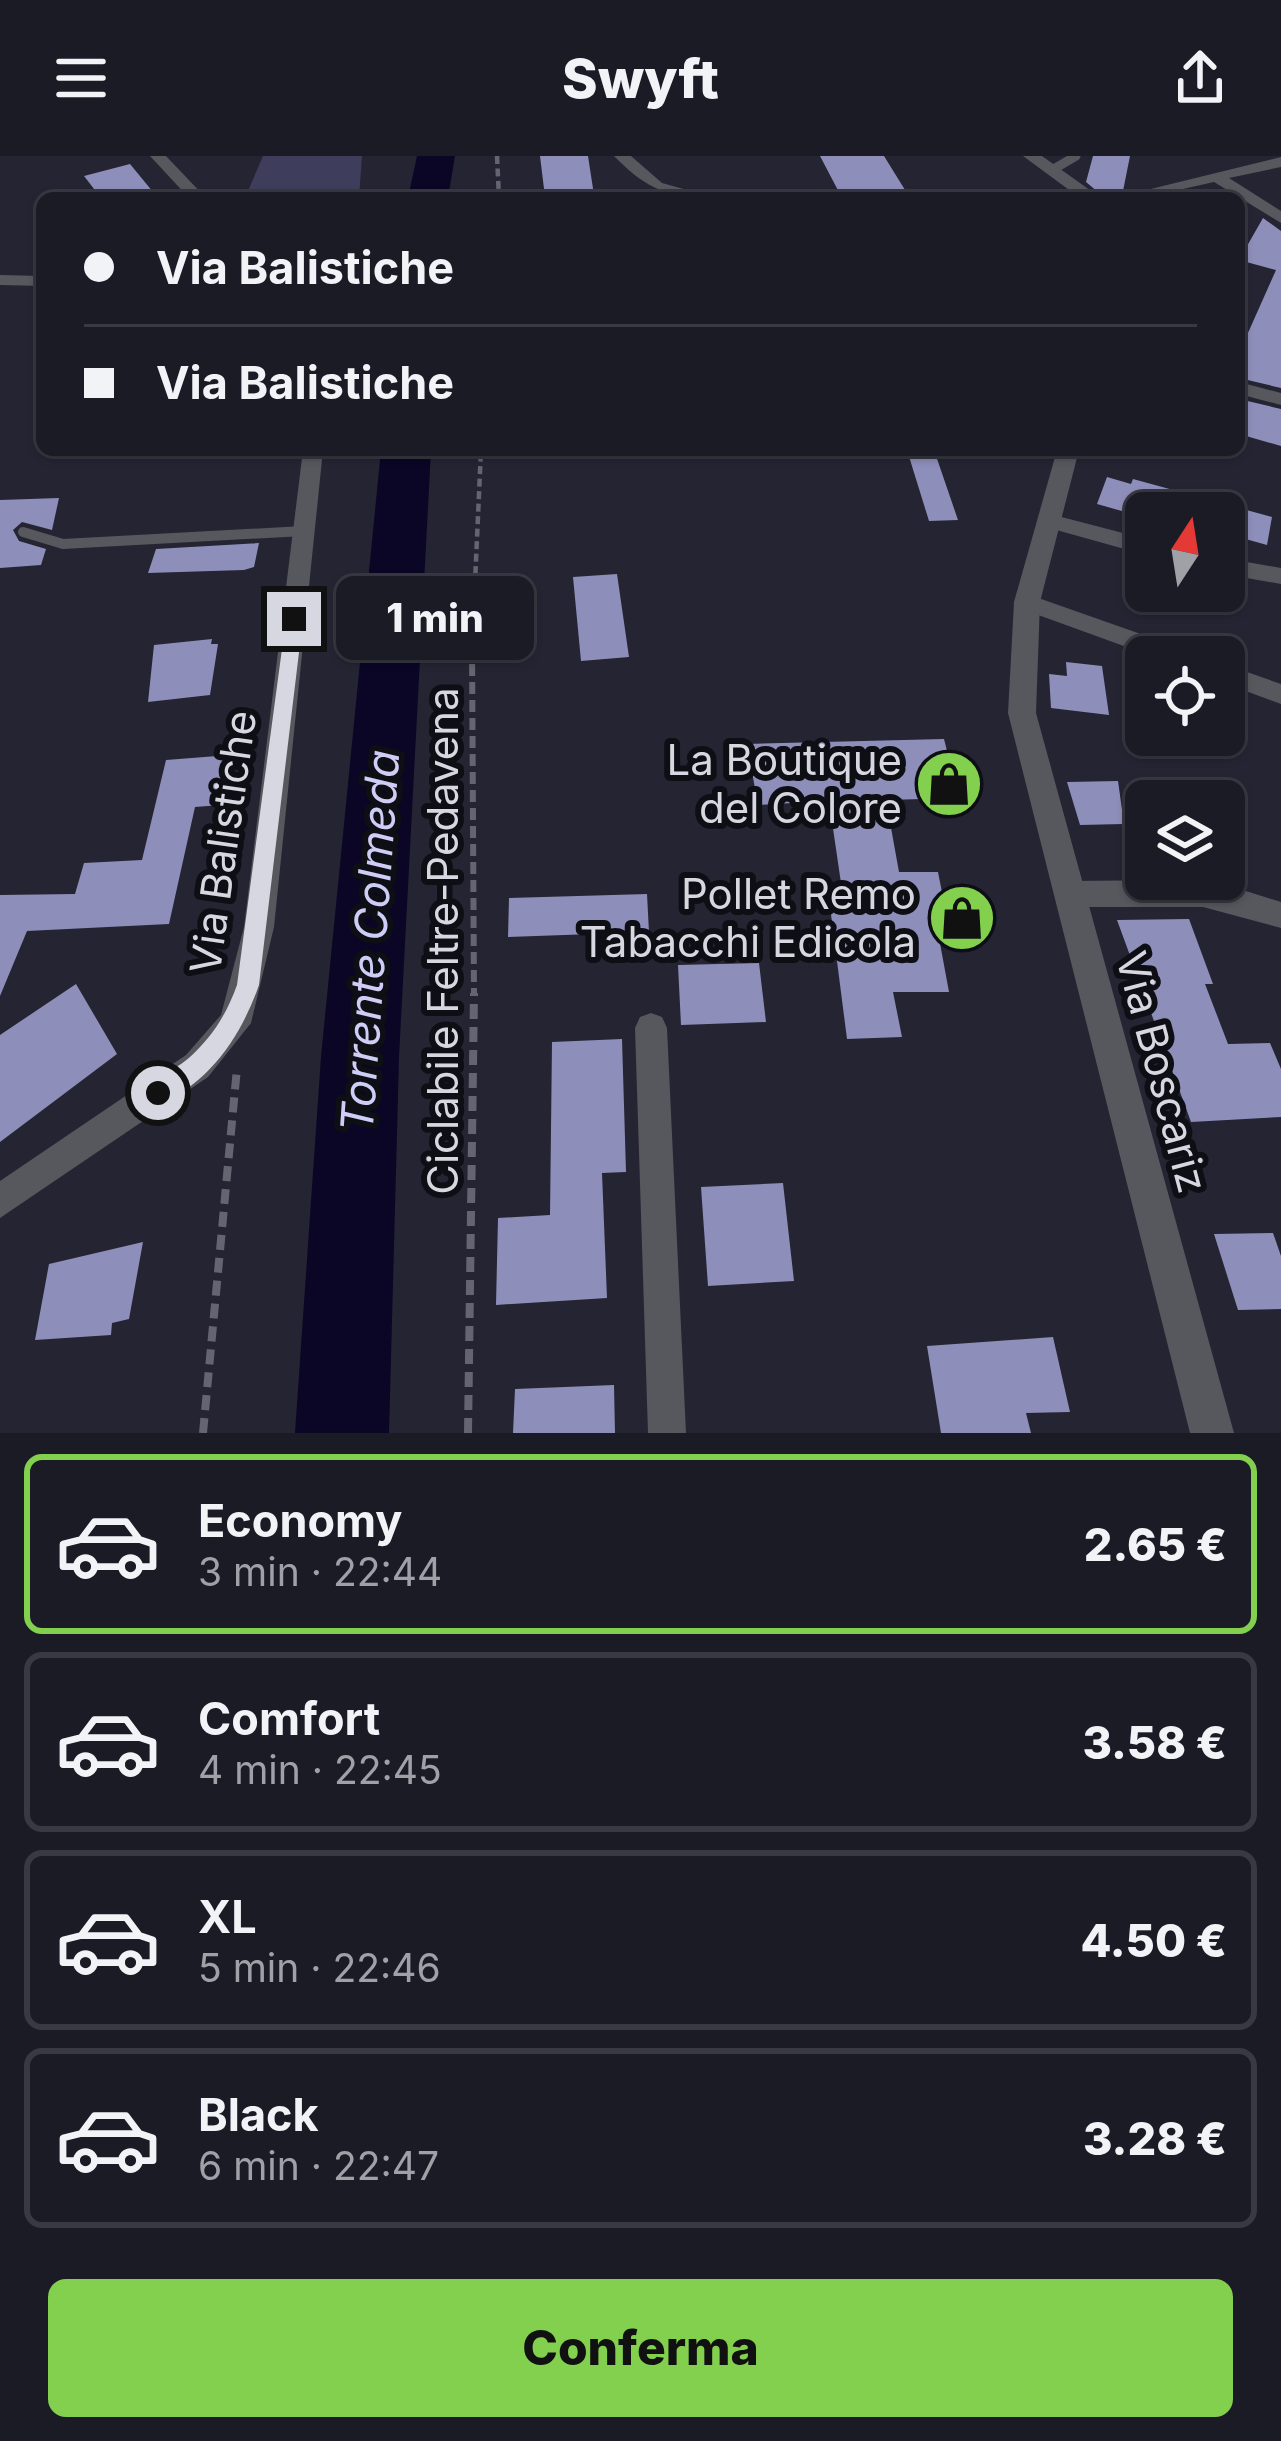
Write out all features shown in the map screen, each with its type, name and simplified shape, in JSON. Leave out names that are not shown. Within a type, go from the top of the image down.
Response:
[{"type":"street","points":[[158,156],[192,192]]},
{"type":"street","points":[[622,156],[657,186],[682,192]]},
{"type":"street","points":[[1031,156],[1083,192]]},
{"type":"street","points":[[1147,192],[1281,162]]},
{"type":"street","points":[[1215,176],[1240,192]]},
{"type":"street","points":[[1245,195],[1281,218]]},
{"type":"street","points":[[0,280],[36,281]]},
{"type":"street","points":[[1245,390],[1281,399]]},
{"type":"street","name":"Via Balistiche","points":[[0,1201],[197,1066],[235,1023],[260,927],[312,456]]},
{"type":"street","name":"Via Boscariz","points":[[1066,456],[1028,602],[1022,713],[1212,1433]]},
{"type":"street","points":[[1050,521],[1125,541]]},
{"type":"street","points":[[1245,570],[1281,576]]},
{"type":"street","points":[[1028,602],[1125,637]]},
{"type":"street","points":[[1245,681],[1281,694]]},
{"type":"street","points":[[1068,894],[1196,893],[1257,904],[1281,915]]},
{"type":"street","points":[[651,1028],[667,1433]]},
{"type":"lane","points":[[1052,170],[1076,156]]},
{"type":"lane","points":[[23,532],[63,544],[304,531]]},
{"type":"path","points":[[496,156],[499,192]]},
{"type":"path","name":"Ciclabile Feltre-Pedavena","points":[[468,1433],[476,901],[471,675],[481,456]]},
{"type":"path","points":[[203,1433],[238,1087],[235,1023]]},
{"type":"shaded area","points":[[263,156],[362,156],[359,192],[248,192]]},
{"type":"building","points":[[540,156],[588,156],[594,192],[544,192]]},
{"type":"building","points":[[820,156],[884,156],[906,192],[839,192]]},
{"type":"building","points":[[1093,156],[1130,156],[1123,191],[1098,192],[1086,182]]},
{"type":"building","points":[[130,164],[153,192],[96,192],[84,176]]},
{"type":"building","points":[[1263,218],[1281,231],[1281,388],[1245,379],[1245,340],[1276,270],[1245,262],[1245,250]]},
{"type":"building","points":[[1245,400],[1281,409],[1281,446],[1245,436]]},
{"type":"building","points":[[909,456],[936,456],[958,520],[929,521]]},
{"type":"building","points":[[1107,477],[1181,492],[1125,492],[1125,512],[1097,504]]},
{"type":"building","points":[[59,498],[52,530],[22,522],[13,530],[19,541],[46,549],[41,565],[0,568],[0,500]]},
{"type":"building","points":[[1245,510],[1272,517],[1267,545],[1245,539]]},
{"type":"building","points":[[259,543],[254,567],[244,570],[148,573],[156,549]]},
{"type":"building","points":[[617,574],[629,657],[581,661],[573,577]]},
{"type":"building","points":[[212,639],[211,644],[218,644],[210,695],[148,702],[154,645]]},
{"type":"building","points":[[1066,662],[1102,666],[1109,715],[1051,708],[1049,674],[1067,676]]},
{"type":"building","points":[[944,739],[959,798],[886,800],[899,872],[938,872],[951,938],[939,938],[949,992],[893,992],[902,1037],[847,1039],[828,891],[842,890],[829,801],[758,805],[747,744]]},
{"type":"building","points":[[230,755],[221,805],[195,807],[169,924],[27,931],[0,996],[0,895],[75,894],[84,863],[142,860],[166,760]]},
{"type":"building","points":[[1118,781],[1124,824],[1080,825],[1067,782]]},
{"type":"building","points":[[647,894],[649,932],[508,937],[509,898]]},
{"type":"building","points":[[1189,919],[1213,984],[1205,984],[1228,1044],[1270,1043],[1281,1069],[1281,1117],[1191,1122],[1117,920]]},
{"type":"building","points":[[759,963],[766,1022],[681,1025],[678,965]]},
{"type":"building","points":[[76,984],[117,1054],[0,1142],[0,1035]]},
{"type":"building","points":[[622,1039],[626,1172],[602,1173],[607,1298],[496,1305],[498,1218],[550,1215],[552,1042]]},
{"type":"building","points":[[783,1183],[794,1281],[708,1286],[701,1187]]},
{"type":"building","points":[[1273,1233],[1281,1256],[1281,1309],[1238,1310],[1214,1234]]},
{"type":"building","points":[[143,1242],[129,1319],[112,1323],[111,1335],[35,1340],[49,1264]]},
{"type":"building","points":[[1053,1337],[1070,1412],[1026,1413],[1031,1433],[941,1433],[927,1346]]},
{"type":"building","points":[[614,1385],[615,1433],[513,1433],[515,1389]]},
{"type":"waterway","name":"Torrente Colmeda","points":[[429,192],[436,156]]},
{"type":"waterway","name":"Torrente Colmeda","points":[[342,1433],[360,1057],[406,456]]},
{"type":"place","name":"La Boutique del Colore","points":[[949,784]]},
{"type":"place","name":"Pollet Remo Tabacchi Edicola","points":[[962,918]]},
{"type":"route","points":[[158,1093],[197,1066],[235,1023],[248,985],[260,927],[294,619]]}]
